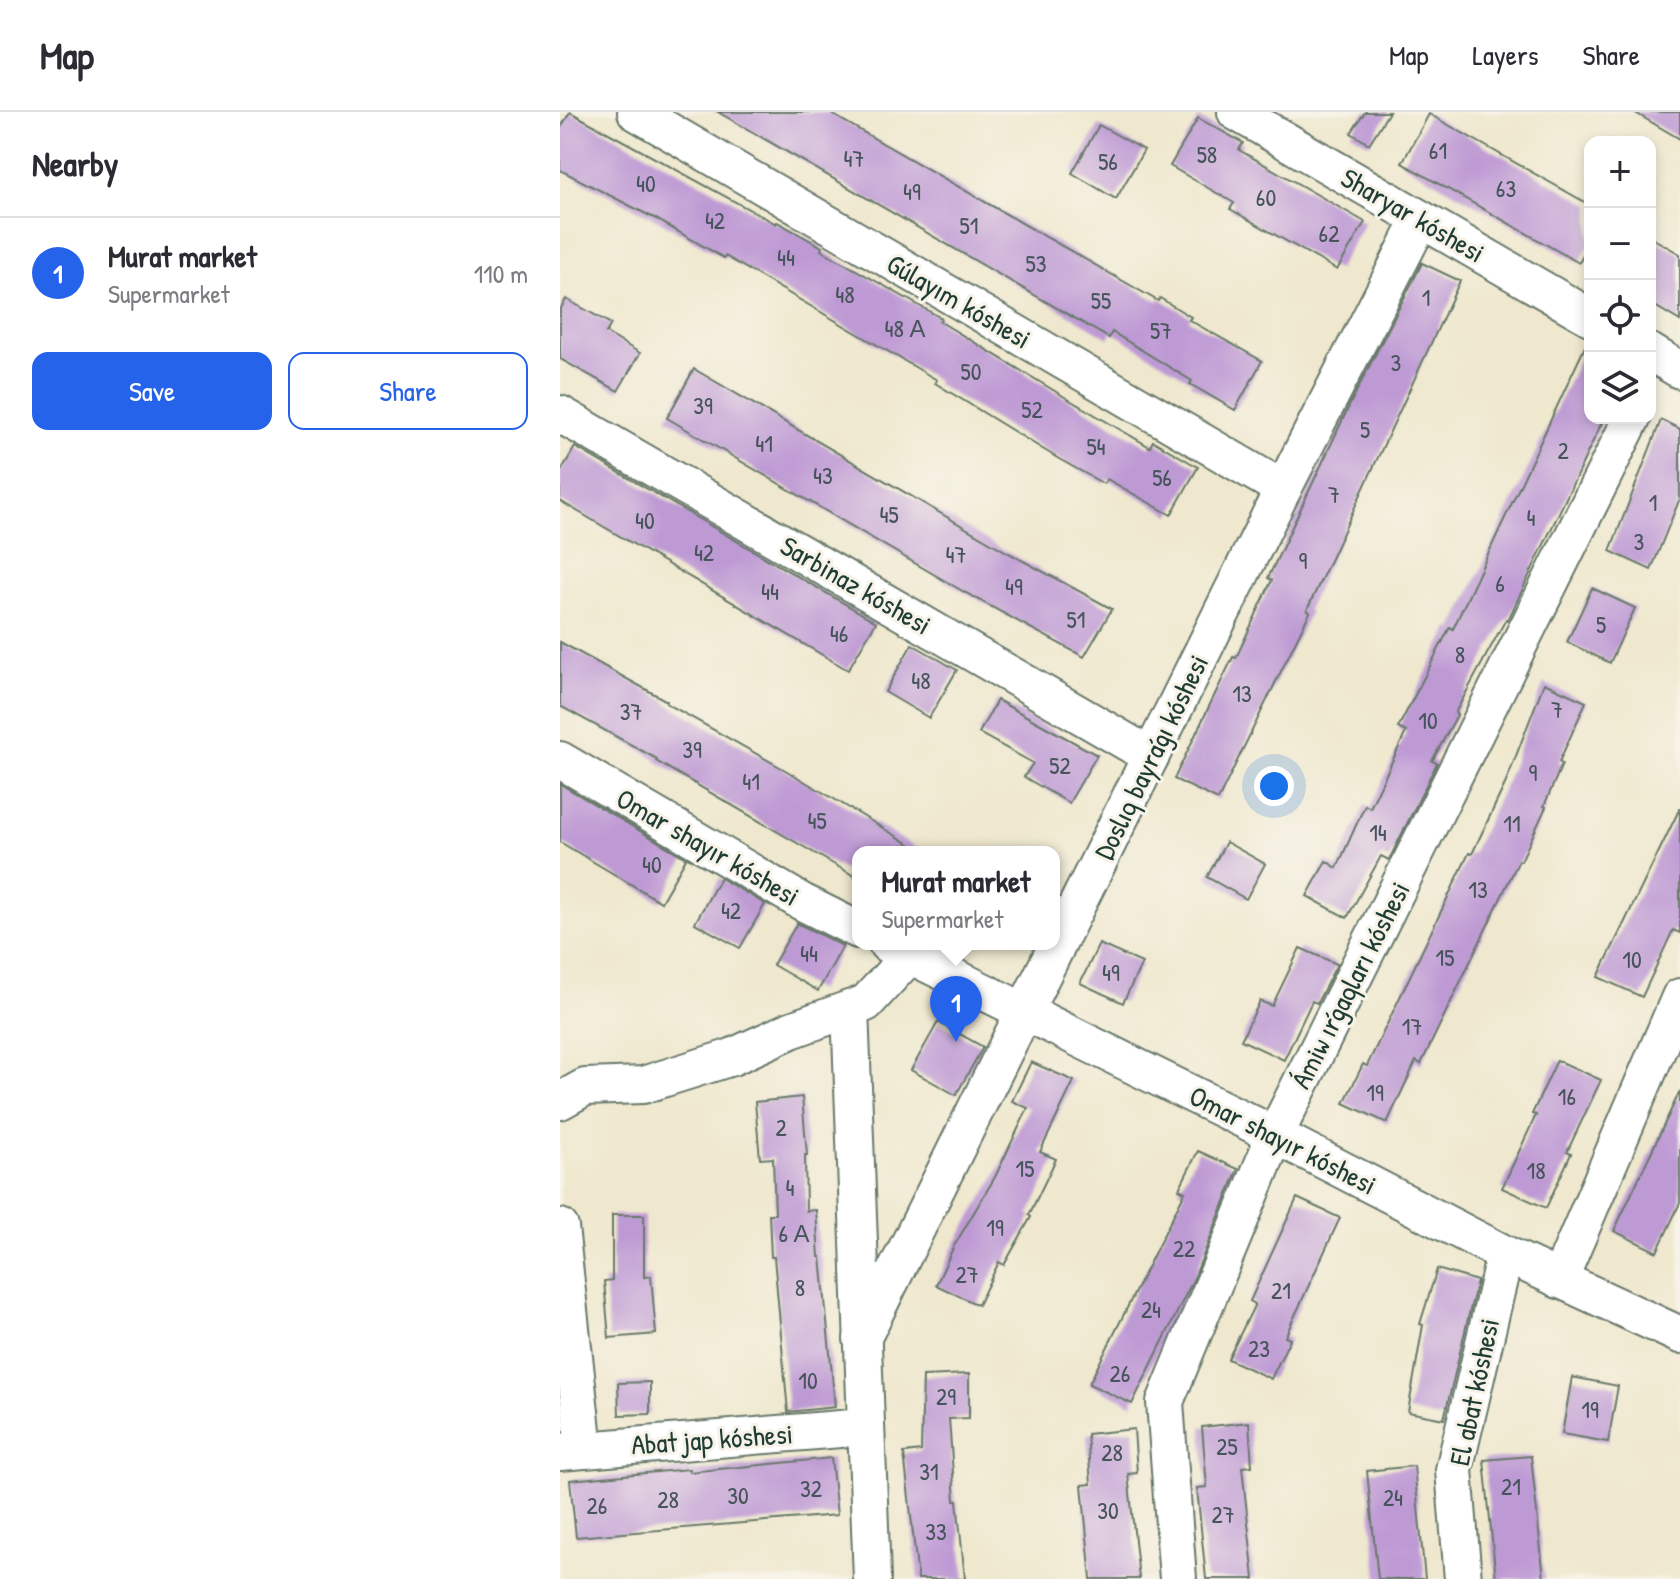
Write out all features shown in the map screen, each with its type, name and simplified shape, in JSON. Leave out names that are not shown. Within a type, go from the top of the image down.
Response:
[{"type":"street","name":"Gúlayım kóshesi","points":[[636,112],[1283,489]]},
{"type":"street","name":"Sharyar kóshesi","points":[[1236,112],[1584,314]]},
{"type":"street","name":"Doslıq bayraǵı kóshesi","points":[[1060,939],[1283,489],[1421,219]]},
{"type":"street","name":"Sarbinaz kóshesi","points":[[560,414],[1151,756]]},
{"type":"street","name":"Ámiw ırǵaqları kóshesi","points":[[1178,1579],[1165,1402],[1275,1135],[1629,424]]},
{"type":"street","name":"Omar shayır kóshesi","points":[[560,760],[802,902],[852,927]]},
{"type":"street","name":"Omar shayır kóshesi","points":[[898,950],[1275,1135],[1505,1254],[1680,1335]]},
{"type":"street","points":[[560,1101],[585,1087],[643,1085],[658,1081],[732,1057],[791,1030],[866,1003],[898,950]]},
{"type":"street","name":"Doslıq bayraǵı kóshesi","points":[[862,1339],[1055,950]]},
{"type":"street","points":[[1559,1280],[1680,997]]},
{"type":"street","name":"Doslıq bayraǵı kóshesi","points":[[850,1009],[872,1579]]},
{"type":"street","points":[[560,1227],[572,1450]]},
{"type":"street","name":"El abat kóshesi","points":[[1463,1579],[1454,1470],[1505,1254]]},
{"type":"street","name":"Abat jap kóshesi","points":[[572,1450],[865,1427]]},
{"type":"building","points":[[570,112],[822,247],[821,250],[941,318],[939,321],[1150,447],[1153,441],[1198,467],[1171,515],[1107,479],[1104,484],[1059,459],[935,383],[937,380],[725,256],[560,170],[560,129]]},
{"type":"building","points":[[718,112],[828,112],[1158,301],[1160,298],[1191,317],[1189,320],[1262,361],[1235,410],[1112,332],[1109,338]]},
{"type":"building","points":[[1365,112],[1389,112],[1369,144],[1351,133]]},
{"type":"building","points":[[1634,112],[1680,112],[1680,139]]},
{"type":"building","points":[[1429,114],[1584,202],[1584,254],[1579,263],[1402,163]]},
{"type":"building","points":[[1198,118],[1243,143],[1239,150],[1365,222],[1337,270],[1230,209],[1234,203],[1170,166]]},
{"type":"building","points":[[1099,125],[1144,150],[1116,199],[1072,173]]},
{"type":"building","points":[[1656,240],[1680,254],[1680,321],[1656,307]]},
{"type":"building","points":[[1422,263],[1460,281],[1307,610],[1310,612],[1218,800],[1174,779],[1233,657],[1236,658],[1272,580],[1268,578],[1351,402]]},
{"type":"building","points":[[566,299],[611,324],[606,333],[640,353],[618,391],[560,359],[560,310]]},
{"type":"building","points":[[1584,349],[1584,424],[1601,424],[1508,620],[1455,713],[1457,715],[1432,761],[1437,763],[1389,860],[1381,856],[1347,918],[1307,896],[1326,861],[1337,868],[1365,805],[1370,808],[1406,732],[1398,728],[1450,627],[1453,629]]},
{"type":"building","points":[[694,369],[1005,551],[1112,609],[1084,657],[964,592],[667,418]]},
{"type":"building","points":[[1661,420],[1680,429],[1680,498],[1651,570],[1610,551]]},
{"type":"building","points":[[575,447],[876,622],[848,670],[560,501],[560,473]]},
{"type":"building","points":[[1592,588],[1635,608],[1610,663],[1567,642]]},
{"type":"building","points":[[560,642],[667,701],[913,846],[852,846],[852,875],[657,759],[560,706]]},
{"type":"building","points":[[912,644],[957,670],[929,718],[885,692]]},
{"type":"building","points":[[1544,683],[1586,702],[1559,762],[1562,764],[1546,807],[1521,861],[1421,1064],[1416,1061],[1387,1123],[1344,1103],[1363,1064],[1367,1066],[1469,853],[1472,854],[1506,782]]},
{"type":"building","points":[[997,700],[1097,755],[1069,803],[1024,777],[1033,763],[979,733]]},
{"type":"building","points":[[560,784],[686,858],[661,902],[560,842]]},
{"type":"building","points":[[1680,808],[1680,933],[1673,930],[1642,997],[1598,977]]},
{"type":"building","points":[[1226,842],[1265,864],[1246,899],[1207,877]]},
{"type":"building","points":[[720,878],[765,904],[740,948],[695,923]]},
{"type":"building","points":[[797,923],[843,946],[818,991],[773,965]]},
{"type":"building","points":[[1099,944],[1142,963],[1123,1003],[1080,983]]},
{"type":"building","points":[[1300,948],[1337,964],[1317,1003],[1312,1001],[1284,1060],[1241,1040],[1260,1001],[1272,1006]]},
{"type":"building","points":[[938,1022],[983,1047],[956,1095],[911,1070]]},
{"type":"building","points":[[1557,1060],[1601,1080],[1567,1152],[1571,1154],[1546,1208],[1502,1188],[1536,1115],[1532,1114]]},
{"type":"building","points":[[1031,1062],[1074,1081],[1040,1152],[1056,1159],[1029,1215],[1031,1217],[1004,1265],[999,1262],[978,1305],[936,1285],[954,1246],[995,1177],[1028,1108],[1012,1101]]},
{"type":"building","points":[[1680,1091],[1680,1203],[1657,1252],[1614,1231]]},
{"type":"building","points":[[802,1097],[807,1155],[806,1211],[816,1210],[835,1407],[788,1412],[774,1257],[771,1257],[769,1214],[775,1214],[773,1158],[760,1159],[755,1102]]},
{"type":"building","points":[[1198,1151],[1238,1169],[1194,1278],[1132,1404],[1089,1384],[1185,1192],[1179,1189]]},
{"type":"building","points":[[1297,1198],[1340,1218],[1285,1337],[1290,1339],[1271,1379],[1228,1359],[1255,1304],[1250,1301]]},
{"type":"building","points":[[612,1215],[644,1215],[644,1277],[651,1276],[656,1334],[609,1338],[604,1281],[612,1280]]},
{"type":"building","points":[[1437,1269],[1477,1281],[1444,1419],[1408,1412],[1423,1325],[1420,1324]]},
{"type":"building","points":[[969,1374],[969,1418],[949,1419],[965,1579],[918,1579],[904,1453],[921,1451],[923,1376]]},
{"type":"building","points":[[1572,1377],[1618,1386],[1608,1442],[1562,1434]]},
{"type":"building","points":[[650,1382],[650,1414],[619,1415],[618,1383]]},
{"type":"building","points":[[1249,1422],[1252,1466],[1242,1467],[1254,1579],[1206,1579],[1197,1488],[1207,1487],[1202,1427]]},
{"type":"building","points":[[1134,1429],[1137,1473],[1128,1474],[1139,1579],[1091,1579],[1082,1485],[1091,1484],[1087,1434]]},
{"type":"building","points":[[1531,1456],[1544,1579],[1496,1579],[1484,1460]]},
{"type":"building","points":[[831,1458],[837,1515],[576,1537],[570,1480]]},
{"type":"building","points":[[1414,1466],[1425,1579],[1378,1579],[1367,1471]]},
{"type":"place","name":"Murat market","points":[[956,1042]]}]
